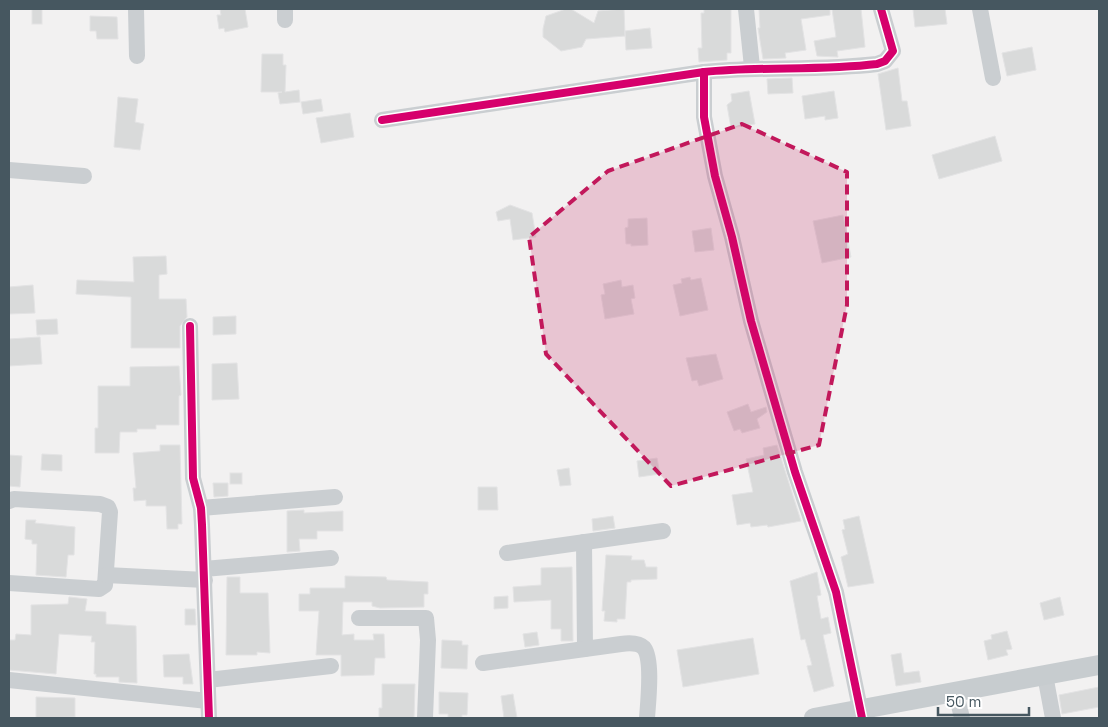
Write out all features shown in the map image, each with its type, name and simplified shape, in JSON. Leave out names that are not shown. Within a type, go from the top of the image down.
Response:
[{"type":"main road","points":[[814,718],[861,714],[956,692],[1099,665]]},
{"type":"street","points":[[136,9],[137,56]]},
{"type":"street","points":[[746,9],[752,67]]},
{"type":"street","points":[[382,120],[704,72],[752,67],[815,68],[885,61],[892,51],[881,9]]},
{"type":"street","points":[[980,9],[993,78]]},
{"type":"street","points":[[704,72],[704,117],[715,176],[732,238],[751,321],[794,472],[836,592],[861,714]]},
{"type":"street","points":[[9,170],[84,176]]},
{"type":"street","points":[[190,326],[194,478],[201,508],[209,718]]},
{"type":"street","points":[[201,508],[335,497]]},
{"type":"street","points":[[9,501],[14,499],[100,504],[108,507],[110,512],[105,585],[99,589],[9,583]]},
{"type":"street","points":[[507,553],[663,531]]},
{"type":"street","points":[[584,542],[585,650]]},
{"type":"street","points":[[106,575],[205,574],[331,558]]},
{"type":"street","points":[[359,618],[426,618],[428,640],[425,718]]},
{"type":"street","points":[[482,663],[632,643],[644,648],[648,660],[647,718]]},
{"type":"street","points":[[208,680],[331,666]]},
{"type":"street","points":[[1045,675],[1053,718]]},
{"type":"street","points":[[9,680],[208,701]]},
{"type":"street","points":[[956,692],[962,718]]},
{"type":"highlighted area","points":[[742,124],[847,172],[847,305],[819,445],[671,486],[546,354],[529,237],[608,171]]},
{"type":"building","points":[[32,9],[42,9],[42,24],[32,24]]},
{"type":"building","points":[[220,9],[245,9],[248,27],[225,32],[224,28],[219,29],[217,15],[221,15]]},
{"type":"building","points":[[571,9],[594,23],[598,11],[624,9],[625,36],[586,39],[582,47],[561,51],[543,37],[543,29],[546,16]]},
{"type":"building","points":[[704,9],[731,9],[731,53],[727,53],[727,60],[699,62],[698,48],[702,48],[701,13],[704,13]]},
{"type":"building","points":[[759,9],[830,9],[830,15],[801,19],[806,50],[785,53],[786,58],[763,59],[758,28],[760,28]]},
{"type":"building","points":[[832,9],[861,9],[865,47],[837,51],[838,57],[817,56],[814,41],[836,37]]},
{"type":"building","points":[[913,9],[945,9],[947,24],[915,27]]},
{"type":"building","points":[[90,16],[117,17],[118,39],[97,39],[96,31],[90,31]]},
{"type":"building","points":[[650,28],[652,48],[626,50],[625,31]]},
{"type":"building","points":[[1032,47],[1036,70],[1007,76],[1002,53]]},
{"type":"building","points":[[262,54],[283,54],[283,65],[286,65],[285,92],[299,90],[300,102],[280,104],[278,93],[282,92],[261,92]]},
{"type":"building","points":[[898,68],[902,101],[907,101],[911,126],[886,130],[878,74]]},
{"type":"building","points":[[792,78],[793,93],[768,94],[767,79]]},
{"type":"building","points":[[749,91],[755,124],[731,128],[727,105],[732,101],[731,94]]},
{"type":"building","points":[[834,91],[838,118],[825,120],[825,116],[805,119],[802,96]]},
{"type":"building","points":[[118,97],[138,99],[135,122],[144,124],[140,150],[114,147]]},
{"type":"building","points":[[321,99],[323,111],[303,114],[301,102]]},
{"type":"building","points":[[350,113],[354,137],[321,143],[316,118]]},
{"type":"building","points":[[995,136],[1002,161],[939,179],[932,155]]},
{"type":"building","points":[[510,205],[532,213],[536,237],[513,240],[510,219],[498,221],[496,212]]},
{"type":"building","points":[[843,215],[851,257],[822,263],[813,221]]},
{"type":"building","points":[[647,218],[648,245],[631,246],[631,244],[626,244],[625,228],[628,227],[628,219]]},
{"type":"building","points":[[711,228],[714,250],[695,252],[692,231]]},
{"type":"building","points":[[166,256],[167,274],[159,275],[159,299],[186,299],[187,317],[180,326],[180,348],[131,348],[131,297],[76,294],[77,280],[134,282],[133,257]]},
{"type":"building","points":[[690,277],[691,280],[701,278],[708,310],[680,316],[673,285],[682,283],[681,279]]},
{"type":"building","points":[[621,280],[622,287],[633,285],[635,298],[631,299],[634,314],[605,319],[601,295],[605,294],[603,284]]},
{"type":"building","points":[[33,285],[35,313],[9,314],[9,287]]},
{"type":"building","points":[[236,316],[236,334],[213,335],[213,317]]},
{"type":"building","points":[[57,319],[58,334],[37,335],[36,320]]},
{"type":"building","points":[[40,337],[42,364],[9,366],[9,339]]},
{"type":"building","points":[[716,354],[723,379],[699,386],[697,380],[692,381],[686,358]]},
{"type":"building","points":[[237,363],[239,399],[212,400],[212,364]]},
{"type":"building","points":[[179,366],[181,395],[179,396],[179,425],[156,425],[156,429],[137,429],[137,432],[120,432],[119,453],[95,453],[95,428],[98,428],[98,386],[130,386],[130,367]]},
{"type":"building","points":[[748,404],[751,412],[766,407],[767,412],[757,419],[760,428],[742,433],[740,429],[734,431],[727,412]]},
{"type":"building","points":[[160,445],[180,445],[182,524],[178,524],[178,529],[167,529],[166,506],[146,506],[146,500],[134,501],[133,488],[136,488],[133,453],[160,451]]},
{"type":"building","points":[[777,445],[801,521],[768,527],[767,525],[751,527],[750,523],[737,525],[732,495],[753,492],[746,459],[764,455],[763,448]]},
{"type":"building","points":[[42,454],[62,455],[62,471],[41,470]]},
{"type":"building","points":[[9,455],[22,456],[20,487],[9,486]]},
{"type":"building","points":[[657,458],[660,474],[639,477],[637,461]]},
{"type":"building","points":[[569,468],[571,485],[560,486],[557,470]]},
{"type":"building","points":[[230,473],[242,473],[242,484],[230,484]]},
{"type":"building","points":[[213,483],[228,483],[228,496],[214,497]]},
{"type":"building","points":[[478,487],[497,487],[498,510],[478,510]]},
{"type":"building","points":[[304,510],[304,513],[343,511],[343,531],[317,531],[317,539],[299,539],[300,551],[287,552],[287,511]]},
{"type":"building","points":[[613,516],[615,528],[593,531],[592,519]]},
{"type":"building","points":[[859,516],[874,583],[848,587],[841,557],[848,554],[842,530],[845,529],[843,520]]},
{"type":"building","points":[[26,520],[36,520],[35,523],[75,527],[74,555],[68,555],[66,577],[36,575],[37,544],[32,544],[32,540],[25,539]]},
{"type":"building","points":[[606,555],[632,556],[631,560],[644,560],[646,567],[657,567],[657,579],[631,580],[631,582],[627,582],[625,619],[617,619],[617,622],[604,621],[605,611],[602,611]]},
{"type":"building","points":[[572,567],[573,641],[561,641],[561,629],[551,629],[551,600],[514,602],[513,587],[541,585],[541,568]]},
{"type":"building","points":[[817,572],[821,595],[817,596],[821,619],[828,617],[831,633],[823,635],[834,686],[814,692],[807,666],[812,665],[805,639],[801,640],[790,581]]},
{"type":"building","points":[[345,576],[386,577],[387,580],[428,582],[428,594],[424,594],[424,607],[380,608],[372,606],[372,602],[343,602],[342,635],[354,634],[354,640],[374,640],[373,634],[384,634],[385,658],[375,658],[374,675],[341,676],[341,655],[316,655],[319,611],[299,611],[299,594],[310,594],[310,588],[345,588]]},
{"type":"building","points":[[227,577],[240,577],[240,593],[268,593],[270,653],[257,652],[257,655],[226,655]]},
{"type":"building","points":[[508,596],[508,608],[494,609],[494,597]]},
{"type":"building","points":[[69,597],[87,599],[85,611],[106,612],[106,624],[136,626],[137,683],[119,682],[119,677],[96,677],[96,674],[94,674],[95,642],[91,642],[92,636],[59,634],[56,674],[9,670],[9,640],[15,640],[16,634],[31,635],[31,605],[68,604]]},
{"type":"building","points":[[1060,597],[1064,615],[1044,620],[1040,603]]},
{"type":"building","points":[[185,609],[195,609],[196,625],[185,625]]},
{"type":"building","points":[[1007,631],[1012,649],[1006,650],[1008,655],[988,660],[984,641],[992,639],[991,635]]},
{"type":"building","points":[[537,632],[539,645],[525,647],[523,634]]},
{"type":"building","points":[[753,638],[759,674],[683,687],[677,650]]},
{"type":"building","points":[[442,640],[462,641],[462,645],[468,645],[467,669],[441,668]]},
{"type":"building","points":[[901,653],[904,673],[919,671],[921,682],[896,686],[891,655]]},
{"type":"building","points":[[189,654],[193,684],[183,684],[183,677],[164,677],[163,655]]},
{"type":"building","points":[[382,684],[415,684],[414,718],[379,718],[379,708],[382,708]]},
{"type":"building","points":[[1099,687],[1099,707],[1062,714],[1059,695]]},
{"type":"building","points":[[439,692],[468,693],[467,715],[462,715],[462,718],[448,718],[448,714],[439,714]]},
{"type":"building","points":[[513,694],[517,718],[504,718],[501,696]]},
{"type":"building","points":[[36,697],[75,698],[75,717],[36,718]]},
{"type":"cycle path","points":[[382,120],[704,72],[877,64],[885,61],[893,51],[881,9]]},
{"type":"cycle path","points":[[704,72],[704,117],[715,176],[732,237],[751,321],[795,472],[836,592],[862,718]]},
{"type":"cycle path","points":[[190,326],[193,478],[201,508],[209,718]]}]
